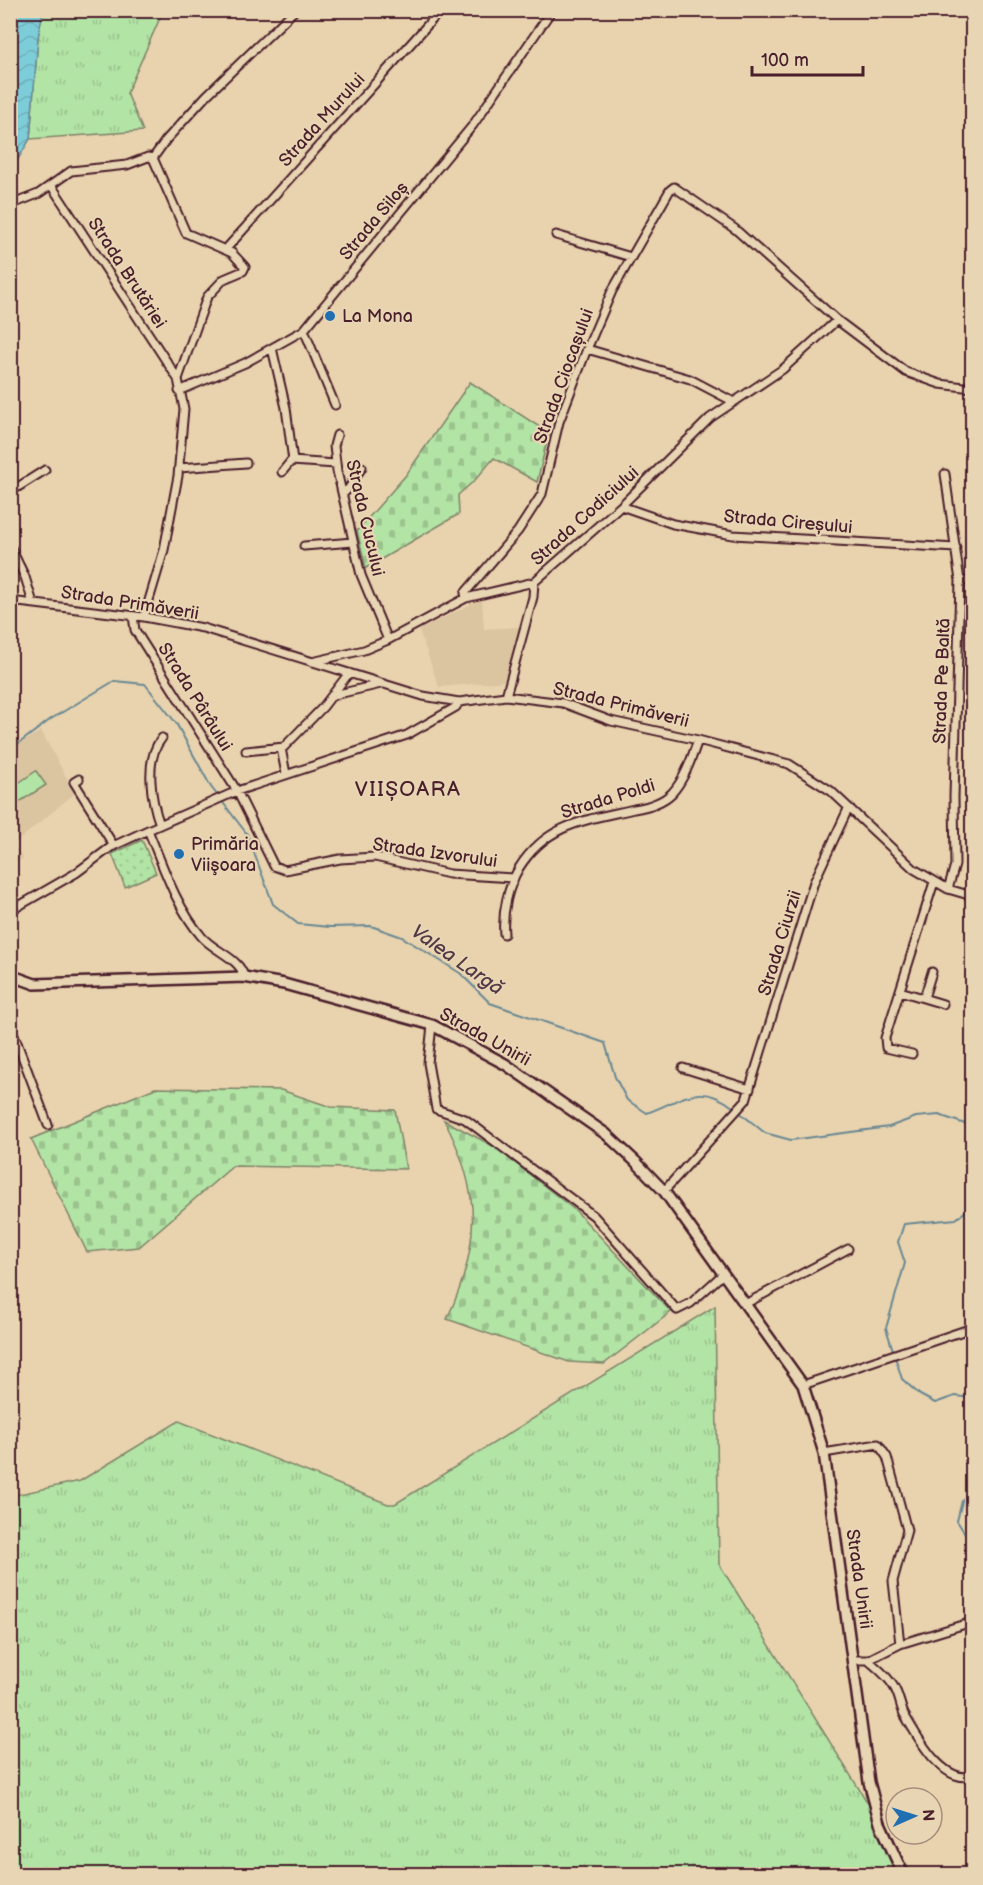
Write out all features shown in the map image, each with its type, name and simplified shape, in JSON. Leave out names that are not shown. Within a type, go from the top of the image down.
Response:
[{"type":"main road","name":"Strada Unirii","points":[[11,976],[35,984],[244,978],[284,984],[432,1024],[505,1064],[606,1134],[664,1191],[803,1385],[824,1453],[869,1782],[880,1823],[903,1875]]},
{"type":"street","points":[[153,158],[166,140],[206,96],[295,10]]},
{"type":"street","name":"Strada Murului","points":[[226,249],[441,10]]},
{"type":"street","name":"Strada Siloș","points":[[179,391],[245,363],[304,330],[473,125],[552,10]]},
{"type":"street","points":[[10,205],[25,200],[60,177],[79,169],[127,165],[148,157],[153,158]]},
{"type":"street","points":[[144,617],[164,550],[179,468],[184,419],[178,379],[207,297],[224,279],[245,267],[237,256],[226,249],[186,233],[153,158]]},
{"type":"street","name":"Strada Brutăriei","points":[[51,185],[178,379]]},
{"type":"street","name":"Strada Ciocașului","points":[[466,598],[465,592],[518,531],[542,494],[559,422],[587,349],[612,291],[670,190],[678,188],[735,229],[837,320]]},
{"type":"street","points":[[556,235],[631,257]]},
{"type":"street","points":[[837,320],[906,372],[940,384],[972,388]]},
{"type":"street","name":"Strada Codiciului","points":[[312,662],[355,652],[388,640],[466,598],[534,582],[621,506],[710,418],[783,369],[837,320]]},
{"type":"street","points":[[304,330],[335,405]]},
{"type":"street","points":[[272,348],[286,408],[293,461]]},
{"type":"street","points":[[587,349],[690,379],[734,402]]},
{"type":"street","name":"Strada Cucului","points":[[337,435],[334,446],[336,464],[361,575],[388,640]]},
{"type":"street","points":[[282,472],[289,461],[336,464]]},
{"type":"street","points":[[179,468],[246,464]]},
{"type":"street","points":[[343,494],[362,467]]},
{"type":"street","points":[[10,492],[45,470]]},
{"type":"street","name":"Strada Pe Baltă","points":[[945,474],[960,581],[954,797],[955,865],[948,889]]},
{"type":"street","name":"Strada Cireșului","points":[[621,506],[687,528],[742,536],[956,548]]},
{"type":"street","points":[[304,546],[353,542]]},
{"type":"street","points":[[10,546],[25,577],[33,603]]},
{"type":"street","points":[[960,581],[972,581]]},
{"type":"street","points":[[506,696],[533,597],[534,582]]},
{"type":"street","name":"Strada Primăverii","points":[[10,602],[144,617],[203,628],[423,696],[459,702],[506,696],[563,703],[611,721],[698,740],[789,764],[831,790],[892,851],[934,882],[972,896]]},
{"type":"street","name":"Strada Pârâului","points":[[133,616],[135,630],[237,791]]},
{"type":"street","points":[[246,751],[281,748],[333,695],[349,673]]},
{"type":"street","points":[[333,695],[383,684]]},
{"type":"street","points":[[10,911],[76,873],[114,846],[148,830],[237,791],[407,735],[456,707],[459,702]]},
{"type":"street","points":[[160,825],[154,800],[152,758],[154,748],[162,738]]},
{"type":"street","name":"Strada Poldi","points":[[513,878],[527,856],[542,840],[570,824],[648,806],[672,794],[691,760],[698,740]]},
{"type":"street","points":[[281,748],[286,774]]},
{"type":"street","points":[[79,779],[74,782],[114,846]]},
{"type":"street","name":"Strada Izvorului","points":[[237,791],[274,867],[280,870],[340,859],[375,857],[448,874],[513,878],[504,910],[504,934]]},
{"type":"street","name":"Strada Ciurzii","points":[[664,1191],[744,1104],[814,882],[848,809]]},
{"type":"street","points":[[148,830],[191,924],[210,947],[240,966],[244,978]]},
{"type":"street","points":[[912,1054],[889,1050],[884,1046],[934,882]]},
{"type":"street","points":[[924,998],[932,972]]},
{"type":"street","points":[[900,991],[943,1004]]},
{"type":"street","points":[[10,1024],[48,1125]]},
{"type":"street","points":[[432,1024],[428,1063],[436,1109],[465,1119],[594,1216],[677,1310],[691,1303],[723,1274]]},
{"type":"street","points":[[683,1068],[750,1089]]},
{"type":"street","points":[[745,1304],[848,1249]]},
{"type":"street","points":[[803,1385],[972,1328]]},
{"type":"street","points":[[824,1453],[878,1444],[887,1457],[908,1530],[893,1581],[900,1644]]},
{"type":"street","points":[[854,1660],[868,1660],[900,1644],[972,1622]]},
{"type":"street","points":[[868,1660],[894,1687],[903,1712],[940,1764],[953,1776],[969,1777]]},
{"type":"shaded area","points":[[482,599],[484,629],[520,627],[506,681],[439,687],[419,630]]},
{"type":"shaded area","points":[[41,731],[75,793],[14,844],[23,858],[11,865],[11,754],[19,744]]},
{"type":"green space","points":[[43,11],[163,11],[127,93],[143,131],[30,139],[38,37]]},
{"type":"green space","points":[[470,382],[549,433],[537,482],[494,458],[458,495],[459,514],[366,568],[357,531],[406,475]]},
{"type":"green space","points":[[36,771],[46,785],[13,806],[11,788]]},
{"type":"green space","points":[[142,840],[156,873],[125,887],[112,854]]},
{"type":"green space","points":[[155,1088],[281,1090],[331,1107],[395,1110],[406,1169],[233,1166],[139,1247],[87,1252],[31,1139]]},
{"type":"green space","points":[[444,1120],[495,1147],[576,1211],[671,1312],[604,1364],[569,1362],[447,1319],[466,1267],[471,1243],[472,1219],[471,1195],[465,1171]]},
{"type":"green space","points":[[715,1306],[719,1564],[884,1829],[884,1846],[895,1846],[912,1874],[11,1874],[10,1496],[80,1481],[179,1421],[388,1504],[395,1504]]},
{"type":"water","points":[[11,10],[43,11],[38,37],[30,139],[11,171]]},
{"type":"waterway","name":"Valea Largă","points":[[10,750],[51,719],[114,681],[145,684],[176,723],[211,787],[247,834],[273,904],[298,924],[330,927],[371,926],[402,937],[460,973],[490,1003],[605,1043],[615,1077],[627,1100],[647,1113],[681,1098],[701,1094],[711,1095],[734,1108]]},
{"type":"waterway","name":"Valea Largă","points":[[739,1112],[765,1133],[791,1140],[889,1127],[916,1117],[939,1115],[965,1124],[972,1131]]},
{"type":"waterway","name":"Valea Largă","points":[[972,1206],[956,1219],[904,1224],[898,1242],[905,1263],[886,1328],[902,1379],[920,1395],[935,1403],[955,1396],[972,1398]]},
{"type":"waterway","name":"Valea Largă","points":[[972,1488],[962,1501],[957,1521],[972,1544]]},
{"type":"place","name":"La Mona","points":[[330,316]]},
{"type":"place","name":"Primăria Viişoara","points":[[179,854]]},
{"type":"district","name":"VIIȘOARA","points":[[408,789]]}]
